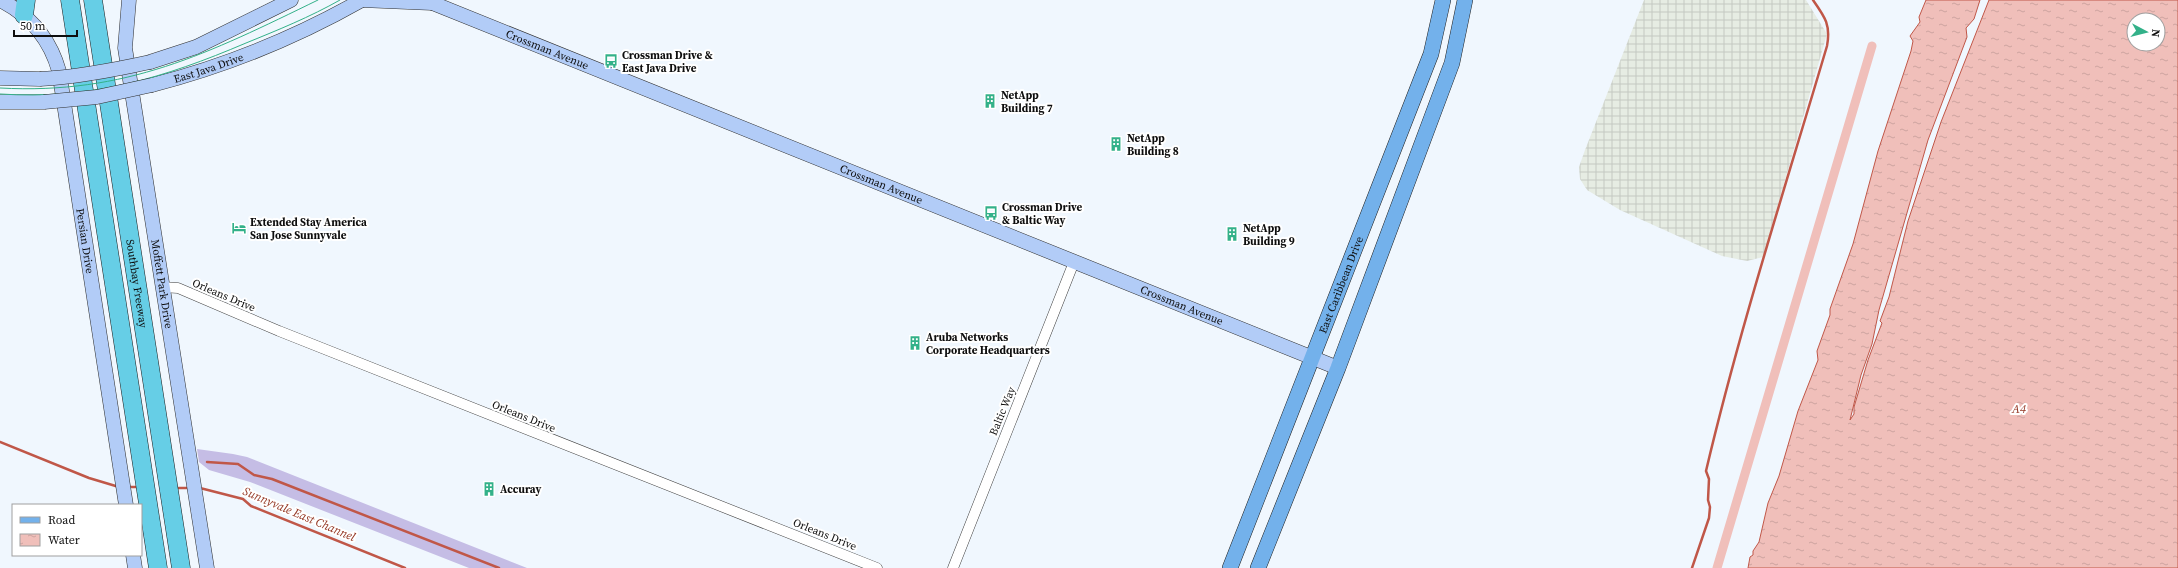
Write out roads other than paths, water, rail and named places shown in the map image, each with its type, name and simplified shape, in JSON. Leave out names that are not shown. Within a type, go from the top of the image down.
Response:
[{"type":"highway","name":"Southbay Freeway","points":[[70,0],[158,568]]},
{"type":"highway","name":"Southbay Freeway","points":[[93,0],[181,568]]},
{"type":"main road","name":"East Caribbean Drive","points":[[1230,568],[1431,54],[1443,0]]},
{"type":"main road","points":[[1258,568],[1338,368],[1452,63],[1466,0]]},
{"type":"street","name":"Persian Drive","points":[[0,0],[25,8],[47,41],[59,71],[125,501]]},
{"type":"street","name":"Moffett Park Drive","points":[[129,0],[125,48],[207,568]]},
{"type":"street","points":[[262,16],[283,0]]},
{"type":"street","name":"East Java Drive","points":[[0,78],[40,79],[112,71],[150,62],[196,47],[262,16],[291,0]]},
{"type":"street","name":"East Java Drive","points":[[0,102],[44,102],[97,97],[152,85],[230,63],[307,30],[362,0]]},
{"type":"street","name":"Crossman Avenue","points":[[362,0],[434,3],[1338,368]]},
{"type":"street","name":"Baltic Way","points":[[953,568],[1074,262]]},
{"type":"street","name":"Orleans Drive","points":[[162,287],[178,288],[307,342],[877,568]]},
{"type":"street","points":[[133,556],[135,568]]},
{"type":"water","name":"A4","points":[[1926,0],[1980,0],[1974,19],[1966,28],[1967,37],[1928,140],[1879,310],[1872,344],[1861,375],[1850,420],[1854,414],[1854,407],[1868,360],[1882,323],[1880,321],[1889,297],[1908,221],[1941,122],[1989,0],[2178,0],[2178,568],[1748,568],[1750,557],[1753,555],[1753,551],[1759,542],[1768,503],[1779,476],[1798,411],[1818,360],[1817,351],[1853,244],[1878,151],[1911,51],[1913,41],[1910,36],[1920,22],[1919,17]]},
{"type":"waterway","points":[[1692,568],[1709,518],[1709,479],[1706,471],[1719,417],[1733,364],[1827,46],[1828,32],[1826,22],[1821,11],[1813,0]]},
{"type":"waterway","points":[[1717,568],[1872,46]]},
{"type":"waterway","name":"Sunnyvale East Channel","points":[[0,442],[89,478],[119,487]]},
{"type":"waterway","points":[[207,462],[238,464],[254,475],[272,479],[499,568]]},
{"type":"waterway","name":"Sunnyvale East Channel","points":[[128,487],[139,487]]},
{"type":"waterway","name":"Sunnyvale East Channel","points":[[176,488],[189,488]]},
{"type":"waterway","name":"Sunnyvale East Channel","points":[[200,488],[243,499],[251,506],[405,568]]},
{"type":"tram line","points":[[0,88],[45,88],[88,85],[127,77],[203,53],[318,0]]},
{"type":"tram line","points":[[0,94],[33,95],[96,90],[156,76],[186,67],[270,33],[306,18],[340,0]]},
{"type":"place","name":"Crossman Drive & East Java Drive","points":[[611,61]]},
{"type":"place","name":"NetApp Building 7","points":[[990,101]]},
{"type":"place","name":"NetApp Building 8","points":[[1116,144]]},
{"type":"place","name":"Crossman Drive & Baltic Way","points":[[991,213]]},
{"type":"place","name":"Extended Stay America San Jose Sunnyvale","points":[[239,228]]},
{"type":"place","name":"NetApp Building 9","points":[[1232,234]]},
{"type":"place","name":"Aruba Networks Corporate Headquarters","points":[[915,343]]},
{"type":"place","name":"Accuray","points":[[489,489]]}]
